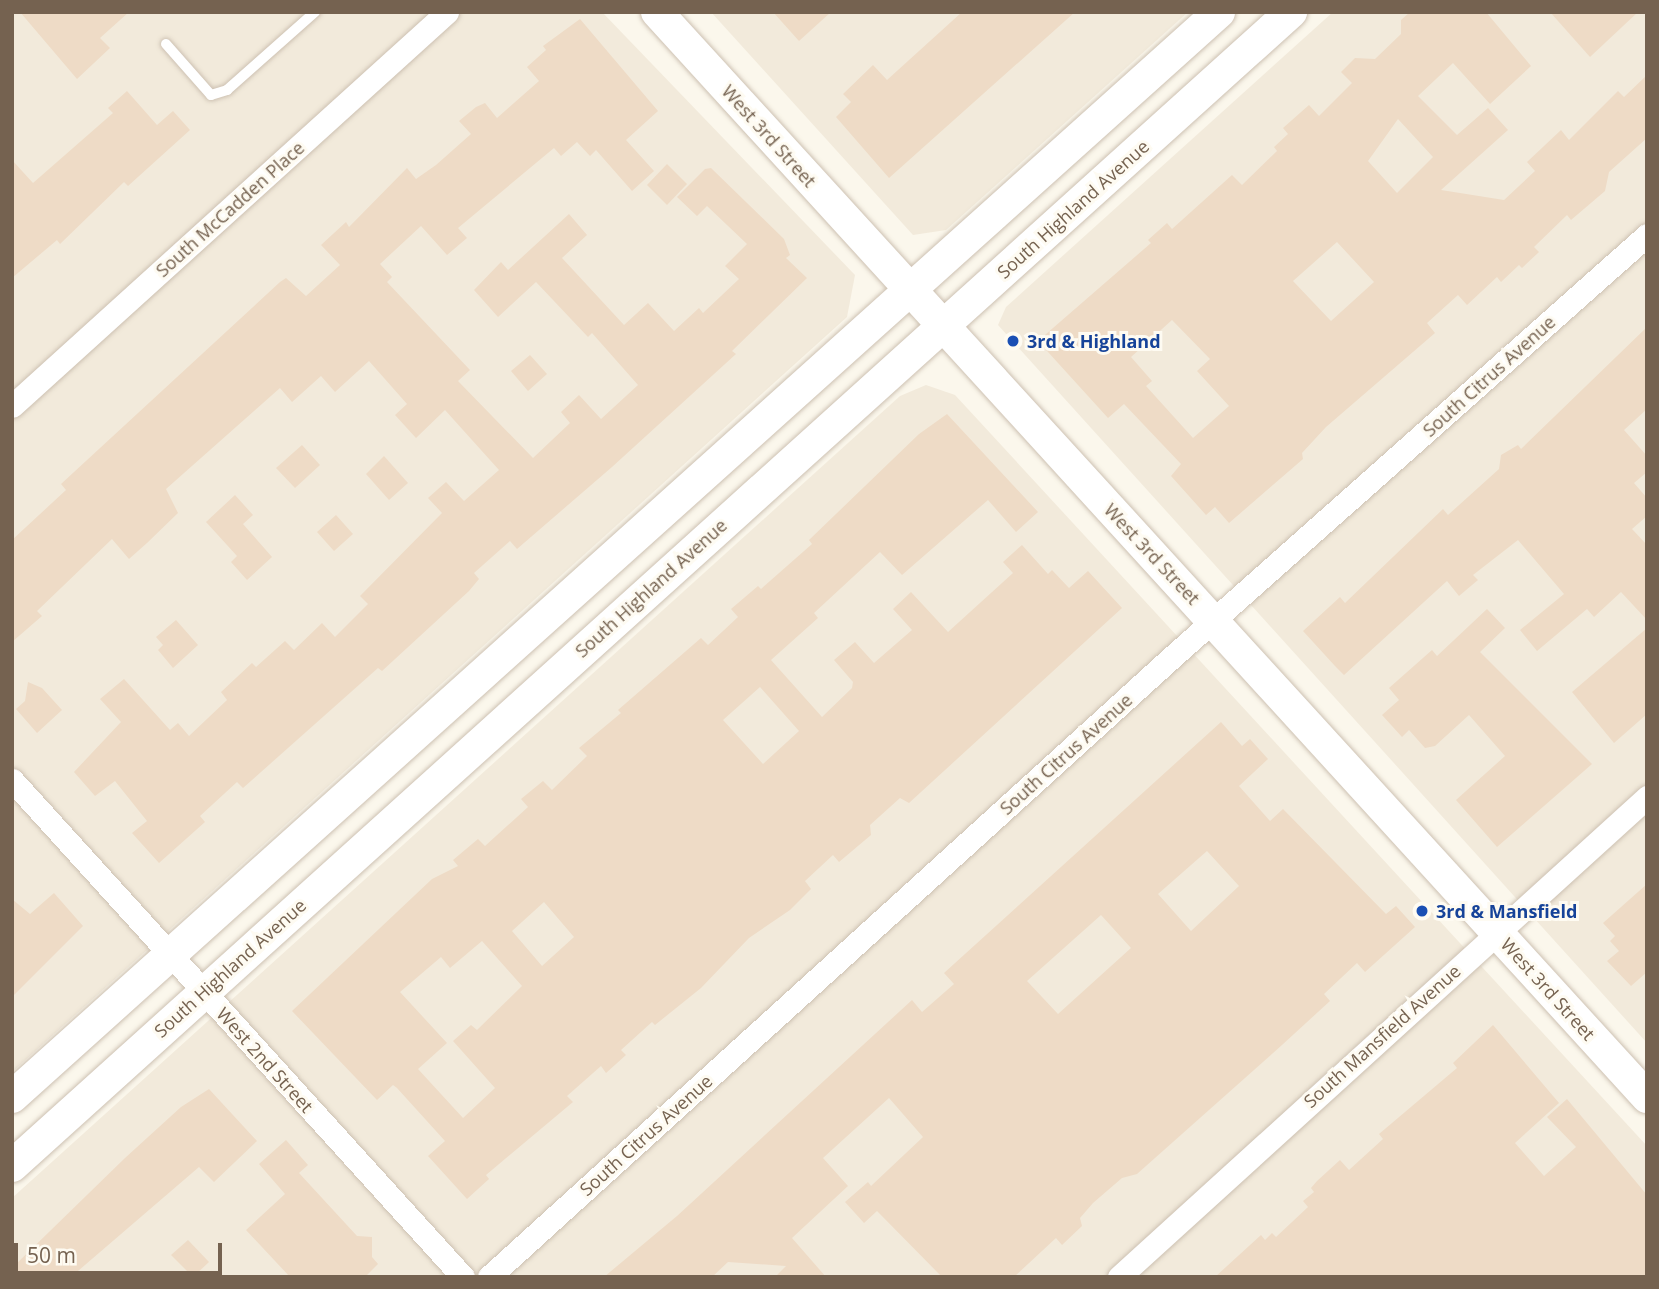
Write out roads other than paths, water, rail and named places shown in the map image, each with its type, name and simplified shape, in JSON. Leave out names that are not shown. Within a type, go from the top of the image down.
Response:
[{"type":"main road","name":"West 3rd Street","points":[[657,12],[1647,1097]]},
{"type":"main road","points":[[12,1097],[1219,12]]},
{"type":"main road","name":"South Highland Avenue","points":[[12,1166],[1291,12]]},
{"type":"street","name":"South McCadden Place","points":[[12,406],[447,12]]},
{"type":"street","name":"South Citrus Avenue","points":[[489,1277],[1214,620],[1647,235]]},
{"type":"street","name":"West 2nd Street","points":[[12,780],[463,1277]]},
{"type":"street","name":"South Mansfield Avenue","points":[[1119,1277],[1647,797]]},
{"type":"lane","points":[[166,44],[211,95],[227,90],[315,12]]},
{"type":"place","name":"3rd & Highland","points":[[1013,341]]},
{"type":"place","name":"3rd & Mansfield","points":[[1422,911]]}]
